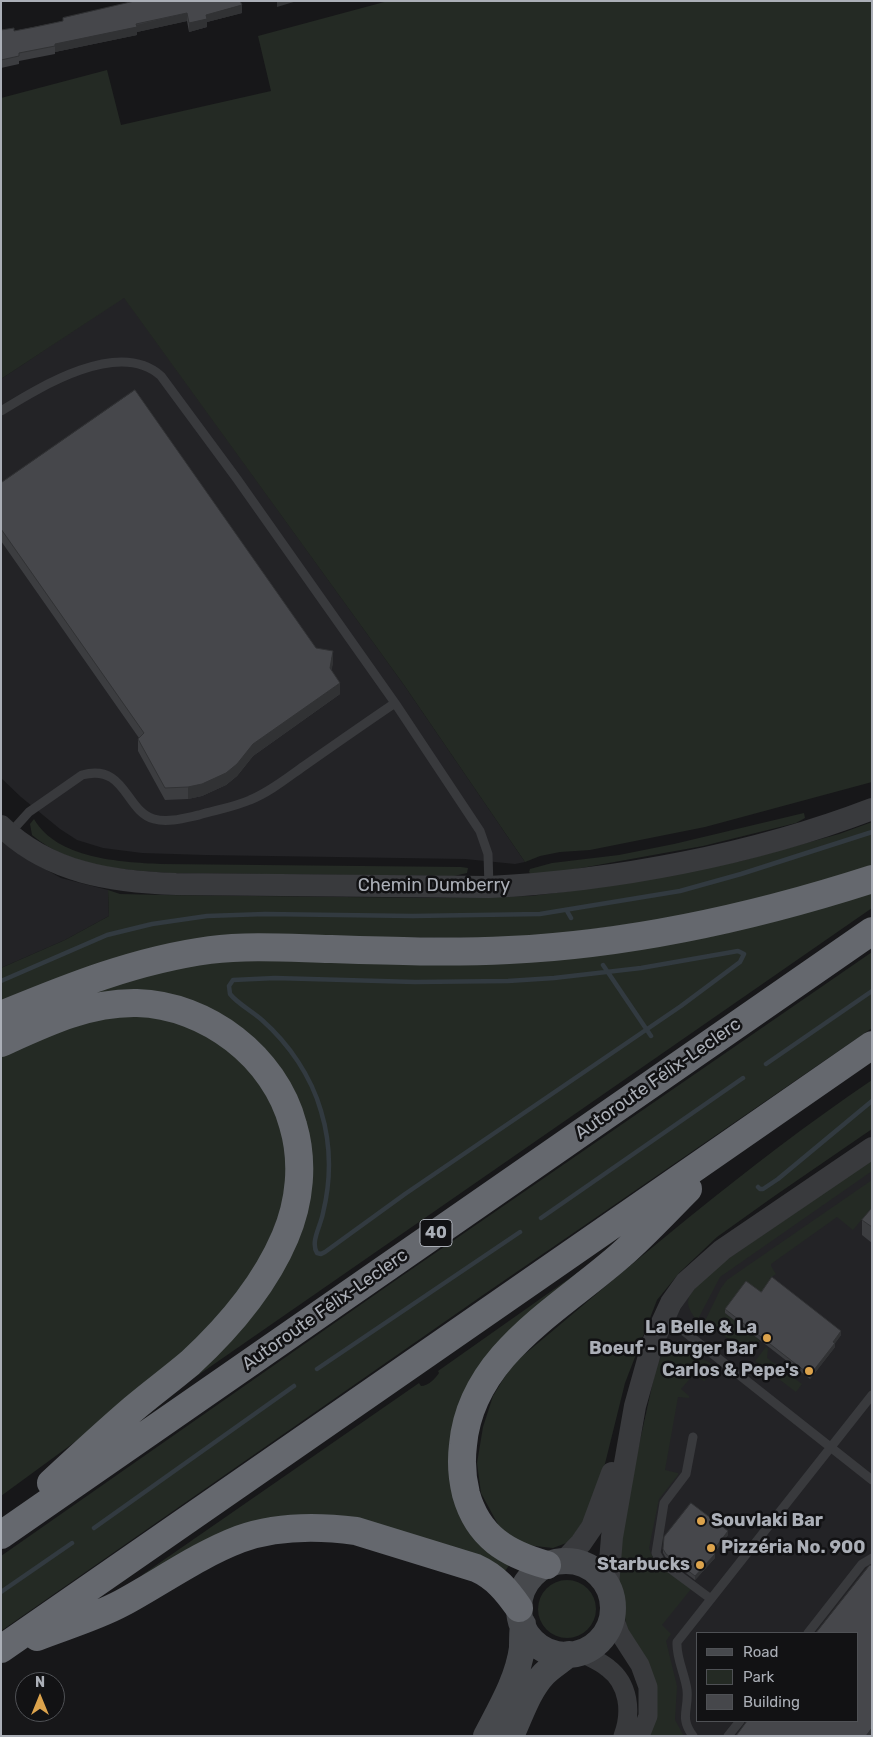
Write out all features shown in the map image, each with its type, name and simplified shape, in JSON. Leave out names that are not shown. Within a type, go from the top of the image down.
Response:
[{"type":"highway","points":[[1,1015],[124,968],[186,954],[234,948],[473,951],[561,946],[626,938],[722,921],[804,900],[872,878]]},
{"type":"highway","name":"Autoroute Félix-Leclerc","points":[[1,1535],[872,931]]},
{"type":"highway","points":[[1,1043],[64,1016],[86,1008],[106,1004],[154,1004],[191,1014],[227,1033],[254,1057],[267,1072],[278,1089],[293,1124],[299,1161],[297,1196],[288,1229],[276,1255],[248,1299],[191,1362],[135,1408],[1,1527]]},
{"type":"highway","points":[[1,1650],[872,1046]]},
{"type":"highway","points":[[555,1563],[521,1557],[502,1547],[481,1525],[474,1512],[464,1484],[462,1454],[468,1417],[474,1401],[492,1370],[515,1343],[621,1255],[741,1137]]},
{"type":"highway","points":[[1,1650],[120,1604],[208,1554],[241,1539],[281,1530],[302,1528],[337,1528],[356,1531],[476,1568],[501,1584],[521,1616]]},
{"type":"main road","points":[[486,1736],[505,1699],[516,1672],[522,1649],[521,1616],[524,1587],[538,1571],[555,1563],[581,1563],[597,1572],[608,1586],[612,1596],[613,1615],[608,1630],[590,1648],[575,1653],[544,1674],[524,1706],[511,1736]]},
{"type":"main road","points":[[521,1616],[531,1639],[538,1644],[552,1652],[575,1653]]},
{"type":"street","name":"Chemin Dumberry","points":[[5,830],[32,850],[55,862],[91,875],[128,881],[176,884],[489,887],[585,878],[697,859],[791,836],[872,809]]},
{"type":"street","points":[[608,1586],[612,1537],[635,1406],[647,1359],[663,1318],[678,1293],[709,1260],[872,1148]]},
{"type":"street","points":[[555,1563],[581,1543],[592,1527],[635,1406]]},
{"type":"street","points":[[613,1615],[620,1634],[640,1664],[648,1687],[648,1716],[640,1736]]},
{"type":"street","points":[[575,1653],[606,1666],[615,1674],[622,1685],[629,1708],[623,1736]]},
{"type":"lane","points":[[1,410],[51,382],[94,366],[120,362],[134,363],[155,371],[161,376],[237,479],[395,703],[480,831],[488,854],[489,887]]},
{"type":"lane","points":[[5,830],[82,775],[87,774],[104,774],[110,777],[124,788],[141,812],[153,819],[171,820],[239,804],[259,796],[395,703]]},
{"type":"lane","points":[[663,1318],[676,1325],[872,1480]]},
{"type":"lane","points":[[694,1736],[686,1725],[687,1687],[677,1642],[872,1395]]},
{"type":"lane","points":[[693,1437],[686,1474],[664,1503],[656,1553],[661,1562],[711,1599]]},
{"type":"lane","points":[[809,1632],[862,1564],[872,1558]]},
{"type":"lane","points":[[728,1736],[739,1722]]},
{"type":"shaded area","points":[[124,297],[404,685],[525,862],[515,864],[465,859],[142,853],[103,848],[77,840],[60,829],[1,778],[1,379]]},
{"type":"shaded area","points":[[1,838],[20,855],[61,878],[108,890],[109,916],[65,940],[1,968]]},
{"type":"shaded area","points":[[872,1160],[872,1736],[650,1736],[618,1580],[630,1486],[657,1364],[673,1320],[689,1296],[705,1278]]},
{"type":"green space","points":[[388,1],[872,1],[872,782],[705,827],[590,850],[560,852],[540,856],[525,862],[404,685],[124,298],[1,379],[1,98],[107,70],[121,125],[271,91],[258,36]]},
{"type":"green space","points":[[804,813],[805,818],[796,823],[703,846],[559,872],[531,874],[529,872],[530,869],[552,863],[619,855]]},
{"type":"green space","points":[[34,819],[44,832],[58,843],[73,850],[91,856],[127,862],[468,868],[467,873],[454,876],[170,873],[116,868],[80,860],[47,846],[32,835],[30,824]]},
{"type":"green space","points":[[872,822],[872,866],[840,877],[691,916],[527,938],[254,937],[1,1003],[1,968],[65,940],[109,916],[108,890],[120,894],[165,895],[436,898],[531,896],[615,885],[741,861],[839,834]]},
{"type":"green space","points":[[872,887],[872,908],[194,1378],[190,1374],[229,1335],[308,1146],[210,1009],[1,1023],[107,984],[215,960],[440,962]]},
{"type":"green space","points":[[872,952],[872,1028],[486,1293],[1,1631],[1,1556],[396,1280]]},
{"type":"green space","points":[[105,1013],[182,1019],[235,1051],[274,1101],[288,1152],[283,1215],[255,1270],[203,1335],[109,1417],[1,1496],[1,1055]]},
{"type":"green space","points":[[872,1080],[872,1129],[717,1237],[680,1272],[657,1300],[625,1383],[595,1504],[569,1542],[553,1548],[526,1545],[501,1530],[481,1493],[477,1463],[483,1427],[493,1396],[512,1365],[733,1182]]},
{"type":"green space","points":[[872,1160],[872,1171],[720,1277],[697,1321],[688,1305],[689,1297],[696,1286],[722,1263]]},
{"type":"green space","points":[[872,1180],[872,1207],[853,1230],[837,1217],[771,1264],[776,1274],[769,1279],[772,1281],[761,1296],[725,1313],[760,1340],[749,1355],[713,1327],[709,1330],[703,1325],[721,1288],[727,1280]]},
{"type":"green space","points":[[594,1261],[454,1434],[510,1564],[503,1574],[322,1518],[146,1582],[142,1575],[419,1383],[421,1386],[424,1386],[429,1383],[439,1373],[438,1371]]},
{"type":"green space","points":[[766,1347],[768,1349],[767,1358],[802,1384],[796,1392],[755,1361]]},
{"type":"green space","points":[[676,1350],[707,1361],[718,1368],[704,1381],[694,1374],[681,1389],[689,1398],[678,1397],[665,1470],[678,1473],[678,1475],[659,1499],[649,1548],[654,1561],[691,1589],[662,1625],[671,1634],[666,1641],[677,1686],[675,1720],[684,1736],[650,1736],[628,1636],[617,1571],[630,1486],[657,1364],[662,1355]]},
{"type":"green space","points":[[561,1580],[573,1580],[588,1588],[596,1603],[596,1615],[588,1630],[573,1638],[561,1638],[546,1630],[538,1615],[538,1603],[546,1588]]},
{"type":"building","points":[[135,1],[240,1],[242,5],[206,15],[207,19],[189,23],[187,13],[136,24],[137,27],[19,53],[19,56],[1,60],[1,30],[14,28],[14,31],[63,21],[63,18]]},
{"type":"building","points":[[135,390],[316,648],[333,651],[330,668],[340,683],[253,744],[237,764],[226,773],[202,784],[188,787],[165,788],[138,739],[144,733],[1,529],[1,483]]},
{"type":"building","points":[[872,1208],[872,1227],[862,1220]]},
{"type":"building","points":[[772,1277],[841,1331],[833,1342],[835,1343],[810,1375],[725,1309],[746,1281],[761,1292]]},
{"type":"building","points":[[691,1503],[728,1531],[712,1552],[715,1554],[695,1576],[666,1554],[663,1549],[664,1537]]},
{"type":"building","points":[[870,1565],[872,1566],[872,1728],[866,1736],[736,1736],[746,1722],[858,1722],[858,1632],[817,1632]]},
{"type":"waterway","points":[[1,981],[107,935],[152,924],[207,916],[265,914],[413,916],[540,914],[680,891],[741,874],[872,832]]},
{"type":"waterway","points":[[567,911],[571,918]]},
{"type":"waterway","points":[[738,951],[744,954],[740,962],[681,1006],[405,1194],[325,1252],[317,1253],[315,1239],[326,1200],[329,1175],[327,1136],[321,1111],[305,1073],[290,1050],[272,1029],[230,994],[229,986],[233,980],[275,978],[415,982],[508,981],[641,968],[738,951]]},
{"type":"waterway","points":[[603,965],[651,1036]]},
{"type":"waterway","points":[[766,1064],[872,991]]},
{"type":"waterway","points":[[541,1218],[743,1078]]},
{"type":"waterway","points":[[758,1187],[763,1189],[778,1179],[872,1101]]},
{"type":"waterway","points":[[317,1369],[520,1232]]},
{"type":"waterway","points":[[94,1528],[294,1386]]},
{"type":"waterway","points":[[1,1592],[72,1543]]},
{"type":"place","name":"La Belle & La Boeuf - Burger Bar","points":[[767,1338]]},
{"type":"place","name":"Carlos & Pepe's","points":[[809,1371]]},
{"type":"place","name":"Souvlaki Bar","points":[[701,1521]]},
{"type":"place","name":"Pizzéria No. 900","points":[[711,1548]]},
{"type":"place","name":"Starbucks","points":[[700,1565]]}]
